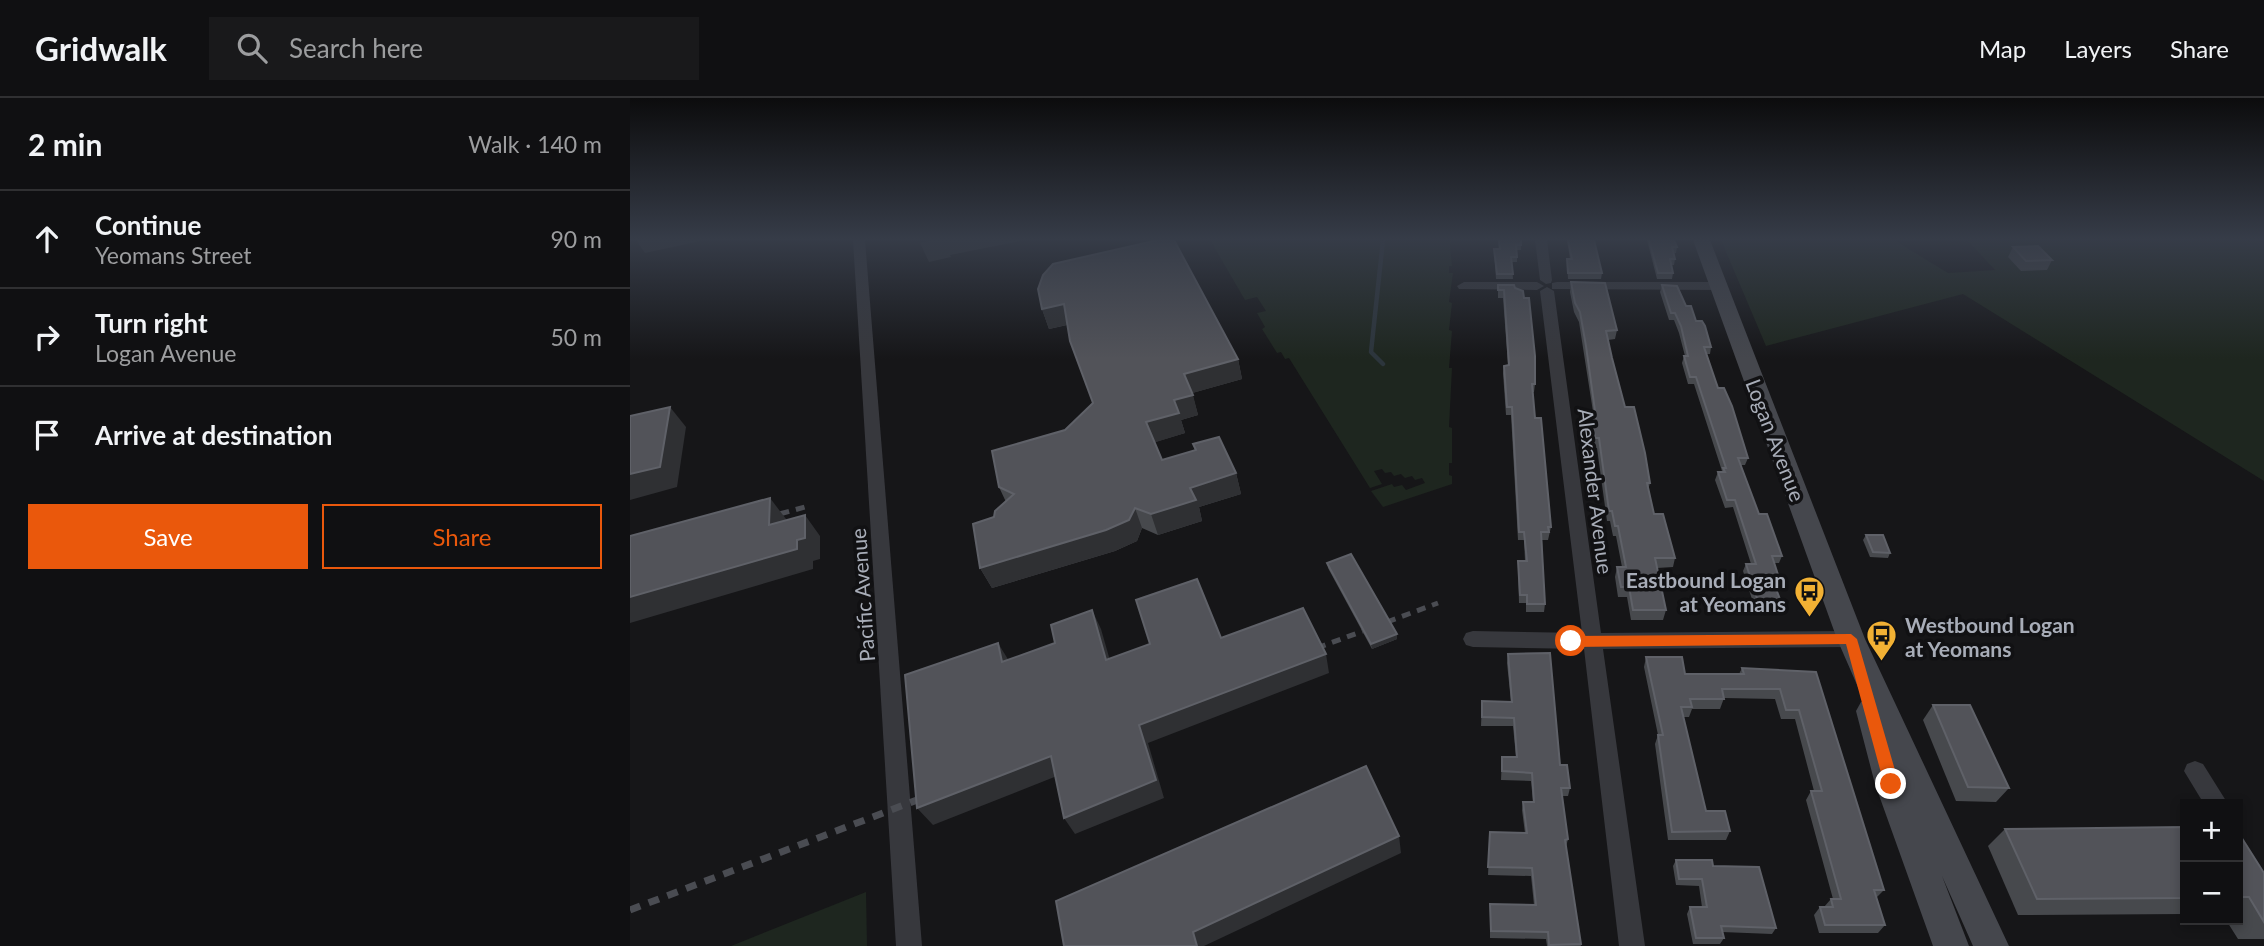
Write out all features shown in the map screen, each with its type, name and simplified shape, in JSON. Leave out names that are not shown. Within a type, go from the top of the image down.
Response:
[{"type":"main road","name":"Logan Avenue","points":[[1716,280],[1851,639],[1991,946]]},
{"type":"main road","name":"Logan Avenue","points":[[1851,639],[1891,784],[1951,946]]},
{"type":"street","name":"Pacific Avenue","points":[[862,280],[909,946]]},
{"type":"street","name":"Alexander Avenue","points":[[1546,280],[1632,946]]},
{"type":"street","points":[[1464,286],[1718,286]]},
{"type":"street","points":[[1473,639],[1851,639]]},
{"type":"street","points":[[2195,771],[2214,799]]},
{"type":"shaded area","points":[[1233,280],[1452,280],[1449,302],[1452,303],[1449,330],[1452,331],[1449,368],[1452,368],[1449,427],[1452,428],[1452,463],[1449,463],[1449,475],[1452,476],[1452,484],[1383,507],[1371,491],[1392,484],[1394,487],[1402,485],[1406,490],[1425,483],[1422,478],[1415,480],[1412,476],[1405,478],[1401,474],[1394,476],[1382,469],[1374,471],[1382,484],[1370,488],[1289,358],[1285,359],[1281,352],[1277,353],[1262,329],[1265,327],[1257,313],[1266,311],[1257,297],[1245,300]]},
{"type":"shaded area","points":[[1738,280],[2264,280],[2264,481],[1963,294],[1766,346]]},
{"type":"shaded area","points":[[866,892],[867,946],[731,946]]},
{"type":"building","points":[[1041,280],[1195,280],[1238,359],[1184,374],[1193,395],[1174,400],[1179,413],[1146,422],[1162,460],[1196,450],[1193,444],[1219,437],[1236,473],[1190,488],[1196,500],[1151,514],[1135,508],[1129,520],[1106,530],[980,568],[973,524],[994,517],[995,511],[1014,494],[999,487],[992,451],[1065,430],[1093,403],[1070,341],[1064,304],[1042,309],[1038,289]]},
{"type":"building","points":[[1571,282],[1605,283],[1617,330],[1606,331],[1612,358],[1625,407],[1634,407],[1645,453],[1650,483],[1647,483],[1654,514],[1663,514],[1675,558],[1655,558],[1666,610],[1633,610],[1629,587],[1621,587],[1617,567],[1626,567],[1618,526],[1615,526],[1612,511],[1609,511],[1599,438],[1595,438],[1592,418],[1596,418],[1586,346]]},
{"type":"building","points":[[1498,285],[1514,285],[1523,291],[1524,298],[1529,298],[1535,356],[1535,384],[1532,384],[1535,418],[1541,418],[1551,527],[1548,527],[1549,532],[1541,532],[1545,604],[1527,604],[1527,595],[1520,595],[1518,561],[1527,561],[1524,532],[1519,532],[1512,407],[1507,407],[1504,366],[1509,365],[1504,290],[1498,290]]},
{"type":"building","points":[[1662,285],[1677,286],[1686,306],[1691,306],[1696,321],[1702,321],[1705,326],[1711,347],[1704,347],[1718,388],[1724,388],[1732,406],[1748,458],[1738,458],[1759,514],[1767,514],[1782,556],[1772,556],[1780,581],[1773,581],[1783,607],[1760,608],[1746,564],[1756,564],[1735,500],[1727,500],[1718,472],[1725,472],[1723,468],[1726,468],[1696,377],[1690,377],[1684,356],[1688,356],[1681,326],[1675,313],[1671,313]]},
{"type":"building","points":[[670,407],[660,467],[630,474],[630,416]]},
{"type":"building","points":[[770,498],[769,525],[805,515],[805,538],[797,540],[797,549],[630,597],[630,536]]},
{"type":"building","points":[[1866,535],[1883,535],[1890,553],[1873,552]]},
{"type":"building","points":[[1351,554],[1397,634],[1371,644],[1327,563]]},
{"type":"building","points":[[1197,579],[1221,638],[1303,608],[1326,654],[1139,725],[1156,780],[1064,818],[1051,756],[917,808],[905,675],[998,643],[1002,662],[1055,643],[1051,625],[1092,610],[1106,660],[1150,644],[1136,600]]},
{"type":"building","points":[[1550,653],[1560,765],[1567,765],[1570,788],[1561,788],[1568,839],[1565,840],[1581,944],[1549,945],[1548,932],[1491,931],[1490,904],[1536,905],[1532,868],[1488,867],[1490,832],[1527,833],[1523,802],[1534,802],[1532,773],[1502,771],[1502,757],[1517,757],[1514,718],[1482,717],[1482,701],[1512,702],[1508,654]]},
{"type":"building","points":[[1646,657],[1682,657],[1685,674],[1744,674],[1742,668],[1816,672],[1884,890],[1874,890],[1885,925],[1825,925],[1820,907],[1833,907],[1831,899],[1841,899],[1811,791],[1822,791],[1799,710],[1786,710],[1780,689],[1722,689],[1724,699],[1690,699],[1692,707],[1681,707],[1706,811],[1725,811],[1730,831],[1672,832],[1658,735],[1663,735]]},
{"type":"building","points":[[1933,705],[1970,705],[2009,788],[1968,787]]},
{"type":"building","points":[[1366,766],[1399,836],[1193,932],[1197,946],[1064,946],[1056,901]]},
{"type":"building","points":[[2180,827],[2180,898],[2037,899],[2005,829]]},
{"type":"building","points":[[2243,840],[2264,873],[2264,922],[2249,897],[2243,897]]},
{"type":"building","points":[[1676,860],[1712,860],[1713,866],[1759,867],[1776,928],[1721,926],[1724,938],[1696,938],[1690,907],[1707,907],[1702,879],[1679,879]]},
{"type":"waterway","points":[[1379,280],[1371,352],[1383,364]]},
{"type":"railway","points":[[765,518],[805,507]]},
{"type":"railway","points":[[1387,622],[1438,603]]},
{"type":"railway","points":[[1317,648],[1363,631]]},
{"type":"railway","points":[[630,910],[930,795]]},
{"type":"place","name":"Eastbound Logan at Yeomans","points":[[1809,618]]},
{"type":"place","name":"Westbound Logan at Yeomans","points":[[1882,663]]},
{"type":"route","points":[[1571,641],[1851,639],[1891,784]]}]
